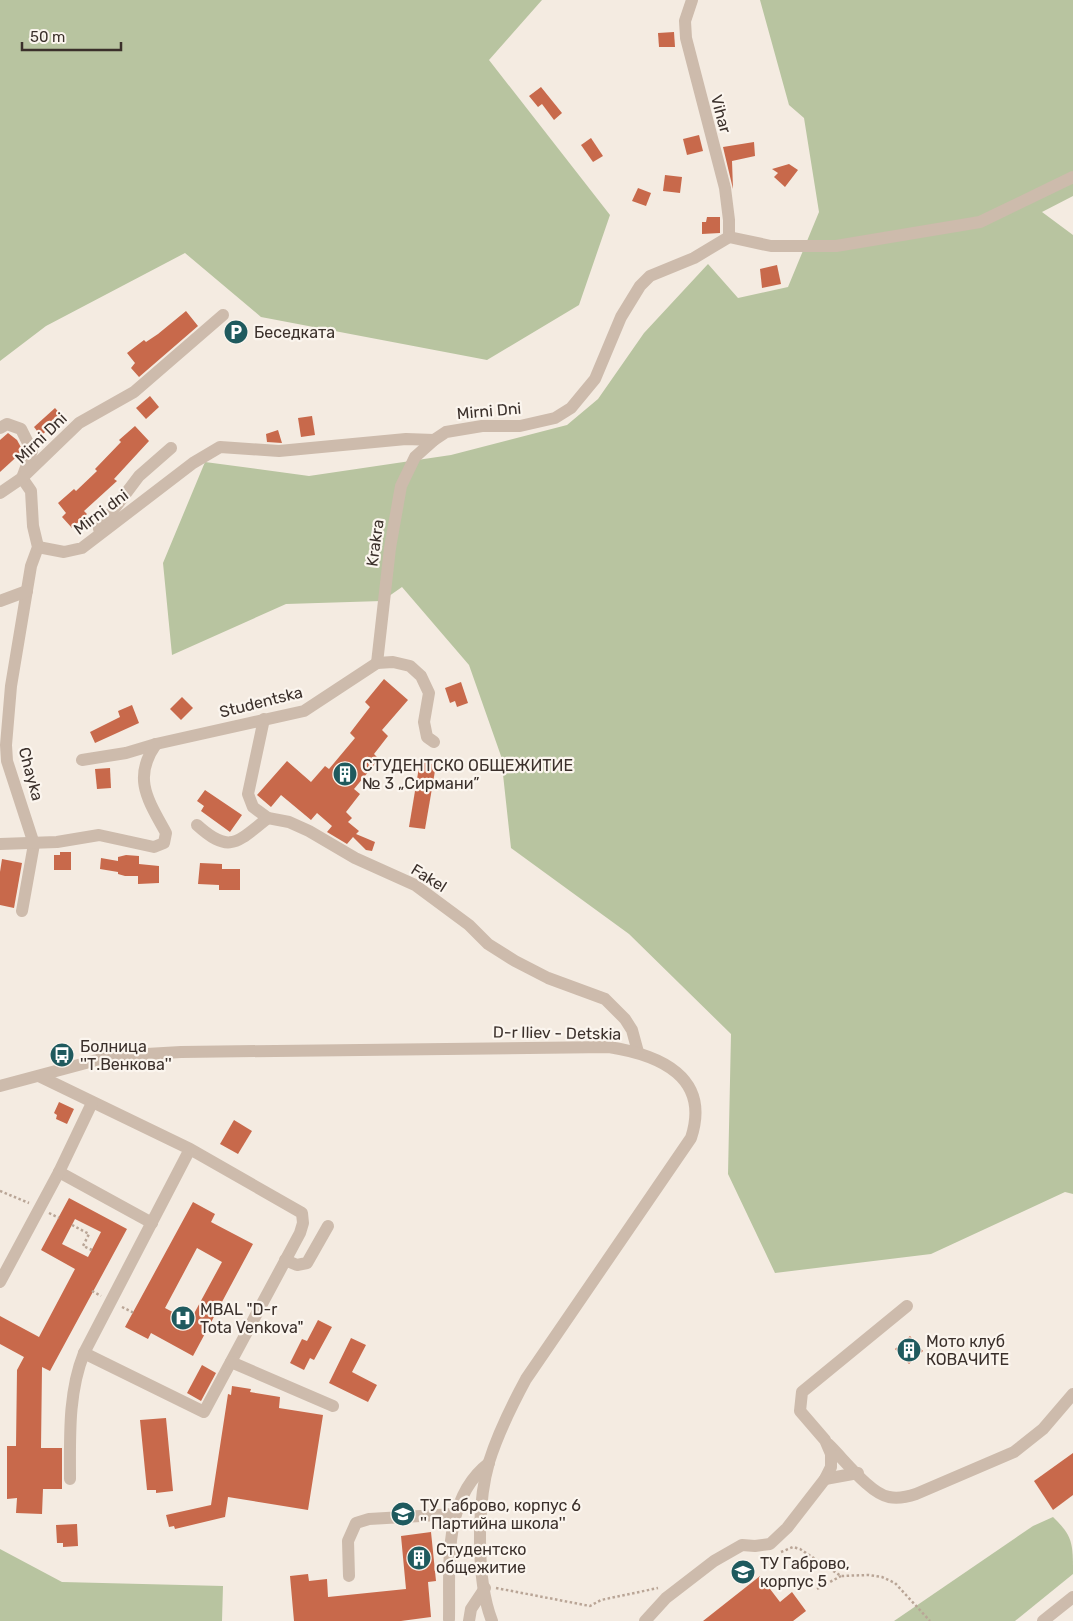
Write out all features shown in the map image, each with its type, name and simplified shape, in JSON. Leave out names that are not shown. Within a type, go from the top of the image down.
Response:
[{"type":"street","name":"Vihar","points":[[692,0],[686,21],[686,38],[725,188],[729,237]]},
{"type":"street","points":[[729,237],[771,246],[836,246],[980,222],[1073,177]]},
{"type":"street","name":"Mirni Dni","points":[[88,543],[193,463],[220,446],[279,451],[406,439],[434,440],[446,432],[460,429],[482,426],[520,426],[555,418],[570,408],[595,379],[621,317],[640,286],[650,276],[694,258],[729,237]]},
{"type":"street","name":"Mirni Dni","points":[[0,493],[22,478],[79,423],[134,392],[223,315]]},
{"type":"street","points":[[0,428],[8,424],[21,429],[32,451],[22,478]]},
{"type":"street","name":"Krakra","points":[[377,663],[390,548],[401,486],[415,457],[434,440]]},
{"type":"street","points":[[88,543],[140,476],[170,448]]},
{"type":"street","name":"Chayka","points":[[22,478],[30,491],[33,526],[38,547],[31,566],[11,686],[6,745],[7,760],[34,844]]},
{"type":"street","name":"Mirni dni","points":[[38,547],[50,551],[64,552],[82,548],[88,543]]},
{"type":"street","points":[[0,602],[28,591]]},
{"type":"street","points":[[377,663],[393,662],[410,666],[422,676],[429,692],[424,722],[427,737],[434,742]]},
{"type":"street","name":"Studentska","points":[[82,760],[126,753],[156,744],[304,711],[377,663]]},
{"type":"street","points":[[0,696],[11,686]]},
{"type":"street","name":"Fakel","points":[[264,720],[248,794],[252,807],[268,818],[296,825],[362,861],[415,885],[469,925],[488,944],[515,961],[548,978],[605,999],[625,1019],[632,1030],[638,1052]]},
{"type":"street","points":[[0,844],[34,844],[99,835],[154,848],[164,843],[166,833],[146,798],[144,767],[146,758],[156,744]]},
{"type":"street","points":[[197,825],[213,840],[226,844],[237,841],[268,818]]},
{"type":"street","points":[[22,911],[34,844]]},
{"type":"street","name":"D-r Iliev - Detskia","points":[[0,1086],[112,1056],[149,1052],[533,1047],[609,1047],[638,1052],[665,1065],[686,1083],[696,1104],[695,1125],[691,1138],[526,1378],[505,1422],[489,1463],[482,1518],[484,1587],[492,1621]]},
{"type":"street","points":[[38,1076],[190,1149],[302,1213],[303,1223],[300,1233],[204,1412],[84,1354]]},
{"type":"street","points":[[0,1282],[59,1172],[92,1103]]},
{"type":"street","points":[[70,1479],[70,1421],[76,1372],[190,1149]]},
{"type":"street","points":[[59,1172],[152,1223]]},
{"type":"street","points":[[285,1260],[297,1265],[307,1263],[328,1226]]},
{"type":"street","points":[[907,1306],[802,1392],[800,1410],[825,1440],[876,1492],[888,1497],[901,1498],[916,1494],[1014,1452],[1043,1429],[1073,1394]]},
{"type":"street","points":[[231,1362],[333,1406]]},
{"type":"street","points":[[645,1621],[666,1598],[714,1561],[742,1545],[770,1544],[787,1528],[825,1479],[831,1468],[831,1454],[825,1440]]},
{"type":"street","points":[[449,1619],[451,1530],[455,1514],[477,1472],[489,1463]]},
{"type":"street","points":[[825,1479],[858,1473]]},
{"type":"street","points":[[350,1576],[348,1541],[356,1523],[369,1519],[455,1514]]},
{"type":"street","points":[[469,1621],[471,1609],[484,1587]]},
{"type":"street","points":[[1043,1621],[1073,1597]]},
{"type":"path","points":[[72,1225],[89,1234],[83,1246],[92,1250]]},
{"type":"path","points":[[770,1544],[778,1553],[793,1547],[800,1549],[841,1576]]},
{"type":"path","points":[[817,1589],[841,1576],[882,1577],[894,1583],[930,1621]]},
{"type":"path","points":[[484,1587],[590,1606],[601,1600],[660,1588]]},
{"type":"green space","points":[[0,0],[542,0],[489,60],[610,215],[579,305],[487,360],[261,317],[185,253],[46,326],[0,361]]},
{"type":"green space","points":[[760,0],[1073,0],[1073,196],[1042,212],[1073,235],[1073,1194],[1065,1192],[931,1254],[775,1273],[728,1174],[731,1034],[629,934],[511,848],[501,756],[469,665],[402,587],[382,601],[286,604],[172,655],[163,563],[205,462],[309,476],[451,455],[567,425],[598,399],[644,333],[708,264],[738,298],[788,287],[819,212],[804,118],[789,105]]},
{"type":"green space","points":[[1053,1517],[1068,1535],[1073,1555],[1073,1574],[1015,1621],[894,1621],[1033,1526]]},
{"type":"green space","points":[[0,1549],[62,1582],[223,1586],[222,1621],[0,1621]]},
{"type":"building","points":[[674,32],[675,47],[659,47],[658,33]]},
{"type":"building","points":[[541,87],[562,113],[554,120],[542,104],[538,107],[529,96]]},
{"type":"building","points":[[699,135],[703,151],[687,155],[683,139]]},
{"type":"building","points":[[591,138],[603,156],[593,162],[581,145]]},
{"type":"building","points":[[754,142],[755,156],[732,161],[733,189],[723,147]]},
{"type":"building","points":[[789,164],[798,170],[785,187],[774,177],[778,173],[772,169]]},
{"type":"building","points":[[665,175],[682,177],[680,193],[663,191]]},
{"type":"building","points":[[638,188],[651,193],[646,206],[632,201]]},
{"type":"building","points":[[707,217],[720,217],[720,233],[702,234],[702,222],[706,222]]},
{"type":"building","points":[[777,265],[781,284],[762,288],[760,269]]},
{"type":"building","points":[[186,311],[198,326],[139,377],[131,368],[135,363],[127,353],[144,340],[146,342],[158,334]]},
{"type":"building","points":[[150,396],[159,407],[146,419],[136,408]]},
{"type":"building","points":[[55,408],[62,416],[41,436],[34,427]]},
{"type":"building","points":[[312,416],[315,435],[301,437],[298,418]]},
{"type":"building","points":[[135,426],[149,441],[114,479],[117,481],[84,511],[87,514],[72,528],[62,517],[66,513],[58,503],[74,489],[76,491],[97,471],[95,469],[121,442],[119,440]]},
{"type":"building","points":[[278,430],[282,443],[267,442],[266,434]]},
{"type":"building","points":[[8,433],[17,440],[23,451],[0,472],[0,440]]},
{"type":"building","points":[[384,679],[408,700],[382,730],[388,736],[374,754],[379,759],[354,789],[360,794],[346,812],[352,818],[348,822],[359,831],[356,834],[375,842],[372,851],[366,850],[353,837],[347,844],[327,832],[332,826],[317,813],[311,820],[281,795],[271,807],[257,795],[287,761],[311,782],[325,766],[329,769],[355,738],[350,733],[370,707],[365,702]]},
{"type":"building","points":[[461,682],[468,703],[457,707],[455,701],[450,703],[445,688]]},
{"type":"building","points":[[182,697],[193,708],[181,720],[170,709]]},
{"type":"building","points":[[132,705],[139,723],[95,743],[90,732],[120,717],[118,711]]},
{"type":"building","points":[[420,761],[436,765],[425,829],[409,827]]},
{"type":"building","points":[[110,768],[111,788],[97,789],[95,769]]},
{"type":"building","points":[[205,790],[242,815],[230,832],[201,811],[204,806],[197,801]]},
{"type":"building","points":[[60,852],[71,852],[71,870],[54,870],[54,855],[60,855]]},
{"type":"building","points":[[126,855],[139,856],[139,864],[159,866],[159,883],[138,884],[138,876],[125,876],[118,874],[118,872],[100,869],[101,858],[118,861],[118,857]]},
{"type":"building","points":[[2,859],[22,863],[14,908],[0,905]]},
{"type":"building","points":[[200,863],[222,864],[222,869],[240,869],[240,890],[219,890],[219,885],[198,884]]},
{"type":"building","points":[[59,1102],[74,1109],[67,1124],[56,1119],[57,1115],[54,1113]]},
{"type":"building","points":[[234,1120],[252,1131],[238,1154],[220,1144]]},
{"type":"building","points":[[69,1198],[127,1229],[50,1371],[42,1367],[41,1448],[62,1448],[62,1489],[43,1489],[42,1514],[16,1513],[17,1498],[7,1499],[7,1446],[16,1446],[17,1370],[24,1357],[0,1344],[0,1316],[39,1337],[75,1269],[41,1250]],"holes":[[[75,1219],[101,1232],[88,1257],[62,1244]]]},
{"type":"building","points":[[193,1202],[215,1214],[211,1222],[253,1244],[193,1356],[151,1333],[148,1339],[125,1327]],"holes":[[[197,1248],[222,1262],[190,1321],[165,1308]]]},
{"type":"building","points":[[318,1320],[332,1327],[314,1360],[310,1358],[304,1370],[290,1363],[302,1339],[307,1341]]},
{"type":"building","name":"Мото клуб КОВАЧИТЕ","points":[[910,1336],[923,1351],[909,1364],[895,1349]]},
{"type":"building","points":[[351,1338],[366,1345],[352,1372],[377,1385],[368,1402],[329,1383]]},
{"type":"building","points":[[202,1365],[216,1373],[201,1401],[187,1393]]},
{"type":"building","points":[[232,1386],[251,1389],[250,1392],[280,1397],[279,1408],[323,1415],[308,1510],[228,1497],[225,1517],[175,1529],[174,1526],[169,1527],[166,1515],[211,1505],[228,1394],[231,1395]]},
{"type":"building","points":[[166,1418],[173,1491],[156,1493],[156,1490],[147,1490],[140,1420]]},
{"type":"building","points":[[1073,1453],[1073,1495],[1053,1510],[1034,1481]]},
{"type":"building","points":[[77,1524],[78,1546],[63,1547],[63,1543],[57,1543],[56,1525]]},
{"type":"building","points":[[431,1532],[436,1581],[428,1582],[431,1617],[401,1621],[294,1621],[290,1576],[308,1574],[309,1581],[327,1579],[328,1597],[406,1589],[401,1536]]},
{"type":"building","points":[[760,1576],[780,1602],[792,1592],[806,1611],[793,1621],[703,1621]]},
{"type":"place","name":"Беседката","points":[[236,332]]},
{"type":"place","name":"СТУДЕНТСКО ОБЩЕЖИТИЕ № 3 „Сирмани”","points":[[345,774]]},
{"type":"place","name":"Болница ''Т.Венкова''","points":[[62,1055]]},
{"type":"place","name":"MBAL \"D-r Tota Venkova\"","points":[[183,1318]]},
{"type":"place","name":"Мото клуб КОВАЧИТЕ","points":[[909,1350]]},
{"type":"place","name":"ТУ Габрово, корпус 6 '' Партийна школа''","points":[[403,1514]]},
{"type":"place","name":"Студентско общежитие","points":[[419,1558]]},
{"type":"place","name":"ТУ Габрово, корпус 5","points":[[743,1572]]}]
